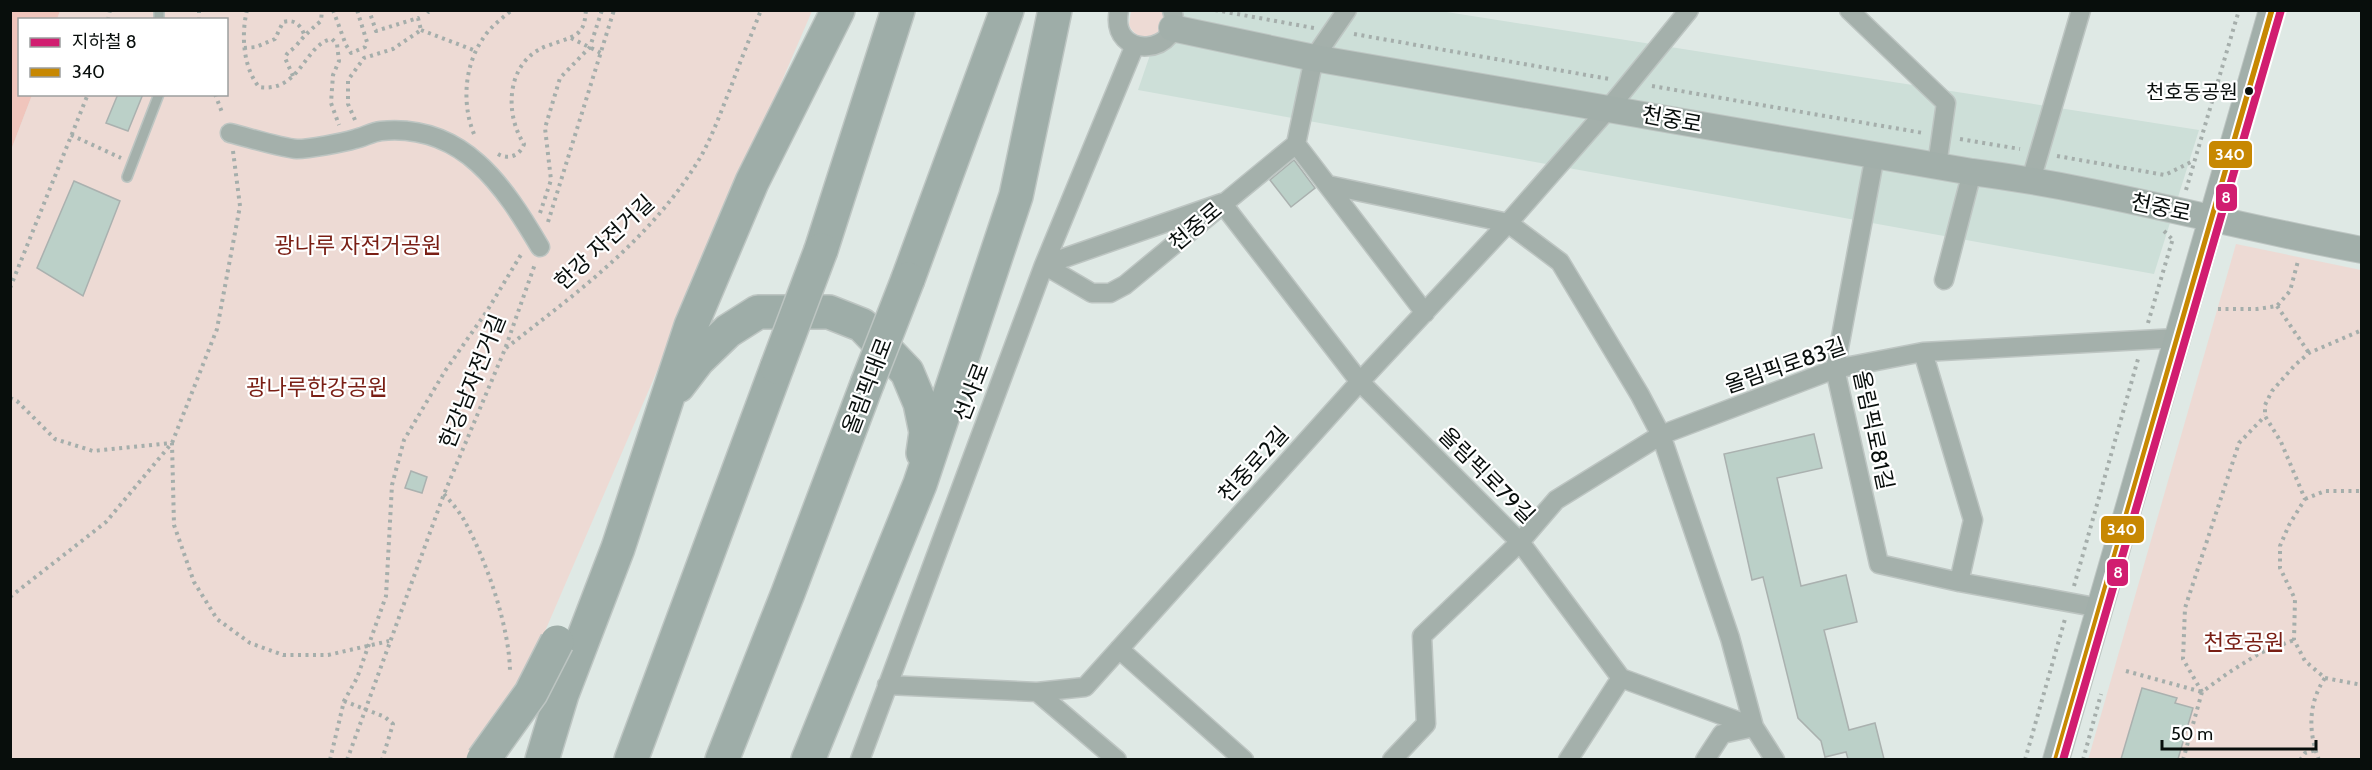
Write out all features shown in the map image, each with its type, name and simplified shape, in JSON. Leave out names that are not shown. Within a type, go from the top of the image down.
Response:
[{"type":"highway","points":[[542,759],[562,694],[618,548],[691,326],[748,192],[838,10]]},
{"type":"highway","points":[[631,759],[821,250],[898,10]]},
{"type":"highway","name":"올림픽대로","points":[[722,759],[908,279],[1007,10]]},
{"type":"highway","points":[[808,759],[920,484],[1016,196],[1055,10]]},
{"type":"highway","points":[[666,402],[698,360],[728,331],[758,312],[829,312],[862,326],[907,372],[920,403],[926,432],[920,484]]},
{"type":"highway","points":[[483,759],[531,693],[557,642],[618,548]]},
{"type":"highway","points":[[622,759],[647,713]]},
{"type":"street","points":[[1347,10],[1314,58],[1296,144],[1425,313]]},
{"type":"street","name":"천중로2길","points":[[886,685],[1037,692],[1085,687],[1360,382],[1508,223],[1609,108],[1689,10]]},
{"type":"street","points":[[1849,10],[1946,104],[1937,165]]},
{"type":"street","points":[[2031,180],[2080,10]]},
{"type":"street","points":[[2056,759],[2272,10]]},
{"type":"street","points":[[1114,12],[1123,37],[1135,45],[1149,48],[1165,40],[1172,19]]},
{"type":"street","name":"천중로","points":[[1172,19],[1314,58],[1972,172],[2031,180],[2361,250]]},
{"type":"street","name":"선사로","points":[[860,759],[1044,265],[1135,45]]},
{"type":"street","points":[[230,133],[296,149],[353,139],[380,131],[412,131],[443,141],[469,154],[492,176],[510,198],[536,241]]},
{"type":"street","name":"천중로","points":[[1044,265],[1092,293],[1110,294],[1125,285],[1296,144]]},
{"type":"street","name":"올림픽로81길","points":[[1875,155],[1835,369],[1879,564],[1959,582],[2100,608]]},
{"type":"street","points":[[1944,280],[1972,172]]},
{"type":"street","points":[[1328,185],[1508,223],[1560,262],[1640,395],[1661,435],[1730,638],[1754,726],[1775,759]]},
{"type":"street","points":[[1044,265],[1222,203]]},
{"type":"street","name":"올림픽로79길","points":[[1222,203],[1360,382],[1520,542],[1621,678]]},
{"type":"street","name":"올림픽로83길","points":[[1392,759],[1426,724],[1422,636],[1520,542],[1556,500],[1661,435],[1835,369],[1923,352],[2178,338]]},
{"type":"street","points":[[1923,352],[1973,520],[1959,582]]},
{"type":"street","points":[[1119,649],[1244,759]]},
{"type":"street","points":[[1568,759],[1621,678],[1754,726]]},
{"type":"street","points":[[1037,692],[1117,759]]},
{"type":"street","points":[[1706,759],[1722,734],[1754,726]]},
{"type":"lane","points":[[127,177],[158,96]]},
{"type":"path","points":[[247,10],[244,48],[251,78],[259,87],[270,89],[281,85],[293,76],[324,41],[332,39],[337,44],[339,62],[333,75],[331,103],[353,139]]},
{"type":"path","points":[[293,76],[285,58],[304,34],[321,21],[322,10]]},
{"type":"path","points":[[333,10],[346,45],[351,52],[365,47],[367,42],[357,10]]},
{"type":"path","points":[[369,10],[376,31],[418,18],[421,30]]},
{"type":"path","points":[[427,10],[429,12],[434,10]]},
{"type":"path","points":[[480,140],[473,134],[467,111],[467,85],[476,51],[482,40],[495,24],[512,10]]},
{"type":"path","points":[[494,151],[501,156],[513,157],[522,151],[524,144],[518,134],[511,108],[513,84],[521,65],[537,50],[571,38],[579,32],[585,21],[585,10]]},
{"type":"path","points":[[330,759],[344,701],[357,678],[386,596],[392,485],[404,440],[445,371],[536,241],[551,180],[545,128],[560,78],[591,47],[602,10]]},
{"type":"path","name":"한강남자전거길","points":[[347,759],[444,494],[505,349],[536,241],[614,10]]},
{"type":"path","name":"한강 자전거길","points":[[505,349],[592,281],[629,248],[670,202],[701,156],[713,132],[761,10]]},
{"type":"path","points":[[1215,10],[2165,175],[2195,160]]},
{"type":"path","points":[[2025,759],[2239,10]]},
{"type":"path","points":[[244,48],[256,47],[275,39],[283,22],[291,20],[304,34]]},
{"type":"path","points":[[421,30],[476,51]]},
{"type":"path","points":[[353,139],[348,104],[348,80],[364,58],[393,49],[421,30]]},
{"type":"path","points":[[571,38],[601,52]]},
{"type":"path","points":[[10,288],[87,96]]},
{"type":"path","points":[[10,597],[106,522],[172,442],[217,329],[240,206],[230,133],[216,96]]},
{"type":"path","points":[[71,135],[133,163]]},
{"type":"path","points":[[2218,309],[2257,309],[2277,306],[2290,291],[2304,239]]},
{"type":"path","points":[[2277,306],[2309,353]]},
{"type":"path","points":[[2305,499],[2281,442],[2265,416],[2265,405],[2272,391],[2309,353],[2361,330]]},
{"type":"path","points":[[10,398],[17,401],[55,439],[93,451],[172,442]]},
{"type":"path","points":[[2202,692],[2183,659],[2185,608],[2239,443],[2265,416]]},
{"type":"path","points":[[172,442],[174,525],[194,582],[217,620],[250,643],[283,655],[328,655],[389,641]]},
{"type":"path","points":[[2361,491],[2325,491],[2305,499],[2289,525],[2280,546],[2280,568],[2295,599],[2294,640],[2306,661],[2325,678],[2361,685]]},
{"type":"path","points":[[444,494],[464,519],[483,562],[504,623],[510,675]]},
{"type":"path","points":[[2183,759],[2202,692],[2260,653],[2294,640]]},
{"type":"path","points":[[2126,671],[2202,692]]},
{"type":"path","points":[[2320,759],[2311,727],[2312,701],[2325,678]]},
{"type":"path","points":[[344,701],[386,717],[393,724],[382,759]]},
{"type":"path","points":[[2300,759],[2305,753],[2316,750]]},
{"type":"shaded area","points":[[11,10],[60,11],[57,18],[18,18],[18,96],[32,96],[11,150]]},
{"type":"shaded area","points":[[1434,10],[2199,130],[2154,274],[1138,90],[1165,11]]},
{"type":"green space","name":"광나루한강공원","points":[[60,11],[812,11],[490,759],[11,760],[11,150],[32,96],[228,96],[228,18],[57,18]]},
{"type":"green space","points":[[1131,11],[1163,11],[1164,27],[1154,36],[1141,37],[1134,33],[1129,25]]},
{"type":"green space","name":"천호공원","points":[[2236,244],[2361,270],[2361,759],[2088,760]]},
{"type":"building","points":[[117,96],[142,96],[128,131],[106,123]]},
{"type":"building","points":[[1294,160],[1315,188],[1291,207],[1270,180]]},
{"type":"building","points":[[74,181],[120,201],[83,296],[37,268]]},
{"type":"building","points":[[1814,434],[1822,468],[1777,478],[1801,586],[1846,575],[1857,622],[1824,630],[1849,730],[1875,723],[1884,759],[1848,759],[1846,752],[1825,757],[1821,741],[1798,718],[1763,577],[1752,580],[1724,454]]},
{"type":"building","points":[[411,471],[427,477],[422,493],[405,488]]},
{"type":"building","points":[[2142,688],[2177,698],[2175,703],[2193,708],[2178,759],[2121,759]]},
{"type":"metro line","name":"8","points":[[2063,760],[2281,10]]},
{"type":"transit line","name":"340","points":[[2056,760],[2272,10]]},
{"type":"place","name":"천호동공원","points":[[2249,91]]},
{"type":"park label","name":"광나루 자전거공원","points":[[358,245]]}]
